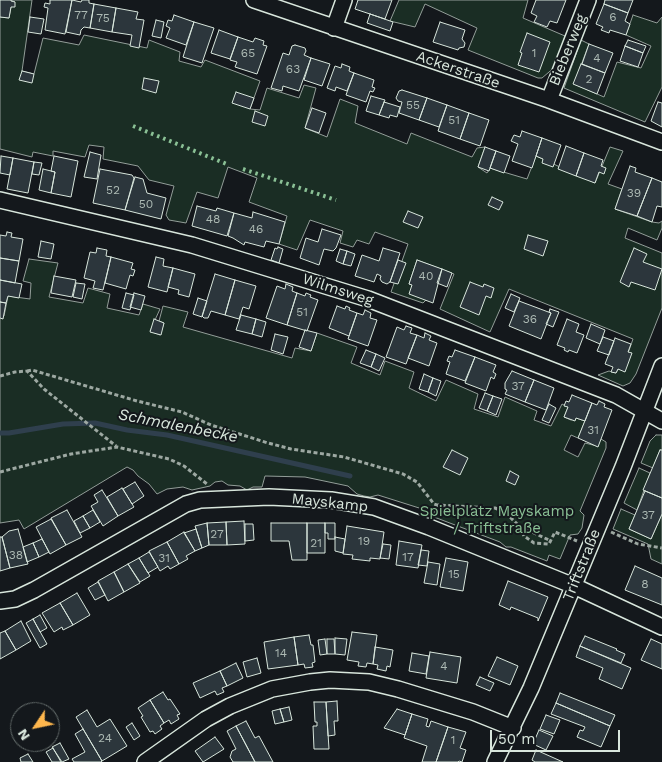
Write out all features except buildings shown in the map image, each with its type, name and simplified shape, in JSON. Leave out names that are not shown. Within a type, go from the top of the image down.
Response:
[{"type":"street","name":"Ackerstraße","points":[[254,0],[548,100],[662,142]]},
{"type":"street","points":[[334,28],[344,0]]},
{"type":"street","name":"Bieberweg","points":[[548,100],[588,0]]},
{"type":"street","name":"Wilmsweg","points":[[0,200],[192,245],[368,299],[616,395],[662,421]]},
{"type":"street","name":"Triftstraße","points":[[495,762],[513,728],[574,586],[662,366]]},
{"type":"street","name":"Mayskamp","points":[[0,601],[14,599],[34,590],[186,504],[200,500],[221,498],[268,497],[331,500],[374,507],[429,527],[574,586],[662,627]]},
{"type":"street","points":[[145,762],[206,719],[230,706],[272,689],[310,682],[345,680],[369,682],[473,712],[513,728]]},
{"type":"path","points":[[0,376],[32,370],[137,401],[175,410],[220,428],[268,443],[291,449],[344,457],[403,474],[417,482],[438,506],[495,508],[505,512],[520,527],[551,541]]},
{"type":"path","points":[[27,371],[44,389],[117,447]]},
{"type":"path","points":[[0,472],[71,454],[117,447],[169,459],[184,466],[205,481],[221,498]]},
{"type":"path","points":[[429,527],[438,506]]},
{"type":"path","points":[[520,527],[524,536],[534,542],[549,544],[554,532],[590,547]]},
{"type":"path","points":[[598,527],[638,544],[662,548]]},
{"type":"green space","points":[[11,0],[32,0],[22,71],[34,74],[43,38],[79,45],[84,35],[147,48],[149,40],[180,52],[179,61],[201,67],[205,60],[260,81],[250,109],[260,110],[267,88],[299,98],[304,85],[316,88],[305,128],[327,137],[340,99],[358,106],[355,123],[407,144],[411,133],[472,157],[477,148],[485,147],[478,167],[487,173],[490,168],[527,179],[536,156],[595,183],[610,147],[623,151],[608,184],[622,189],[615,209],[652,222],[659,223],[662,221],[662,228],[657,240],[628,228],[625,238],[662,253],[662,308],[636,374],[630,383],[623,386],[598,375],[609,371],[616,373],[618,369],[622,370],[633,339],[509,289],[490,332],[440,309],[454,274],[417,260],[409,284],[426,300],[423,303],[391,292],[408,244],[375,232],[369,244],[357,240],[353,247],[340,243],[343,231],[310,220],[297,250],[279,244],[287,216],[249,202],[257,178],[228,167],[218,198],[197,192],[186,223],[169,220],[166,215],[174,186],[149,180],[138,166],[103,159],[104,147],[89,145],[85,157],[53,151],[53,156],[33,152],[32,157],[0,149],[0,17],[9,18],[11,7],[15,2]]},
{"type":"green space","points":[[399,0],[528,0],[523,18],[565,36],[556,66],[542,78],[538,78],[468,50],[477,28],[425,4],[415,27],[390,21]]},
{"type":"green space","points":[[633,15],[657,23],[662,17],[662,87],[645,122],[564,88],[581,40],[589,44],[574,84],[604,97],[617,62],[641,68],[651,46],[626,35]]},
{"type":"green space","name":"Spielplatz Mayskamp / Triftstraße","points":[[29,259],[58,263],[49,297],[83,303],[88,288],[110,294],[107,308],[139,315],[143,304],[160,309],[150,331],[160,335],[164,323],[159,321],[163,306],[188,312],[183,327],[292,358],[295,348],[311,351],[317,333],[357,347],[351,363],[380,375],[385,361],[414,372],[409,388],[436,401],[446,380],[478,394],[474,409],[498,417],[505,397],[537,411],[534,420],[551,426],[562,404],[568,407],[564,417],[571,420],[576,418],[585,421],[578,438],[571,435],[564,450],[578,457],[585,443],[597,446],[601,439],[606,442],[606,448],[580,511],[584,515],[582,528],[578,534],[570,535],[560,559],[549,555],[547,561],[511,547],[506,547],[500,542],[434,517],[435,513],[378,495],[370,497],[357,494],[348,486],[305,477],[265,476],[262,487],[253,487],[247,490],[240,486],[228,485],[222,481],[192,490],[183,487],[167,489],[157,494],[149,484],[127,467],[24,529],[19,520],[0,523],[0,316],[4,316],[8,296],[30,299],[31,283],[23,281]]},
{"type":"green space","points":[[656,435],[662,435],[662,450],[660,450],[653,468],[641,463],[650,441]]},
{"type":"green space","points":[[639,468],[650,473],[637,510],[624,503]]},
{"type":"green space","points":[[621,509],[635,515],[629,529],[651,539],[662,514],[662,564],[651,559],[648,544],[613,529]]},
{"type":"waterway","name":"Schmalenbecke","points":[[0,433],[63,424],[95,423],[127,430],[167,435],[350,476]]},
{"type":"hedge","points":[[133,126],[229,165]]},
{"type":"hedge","points":[[243,169],[336,200]]}]
